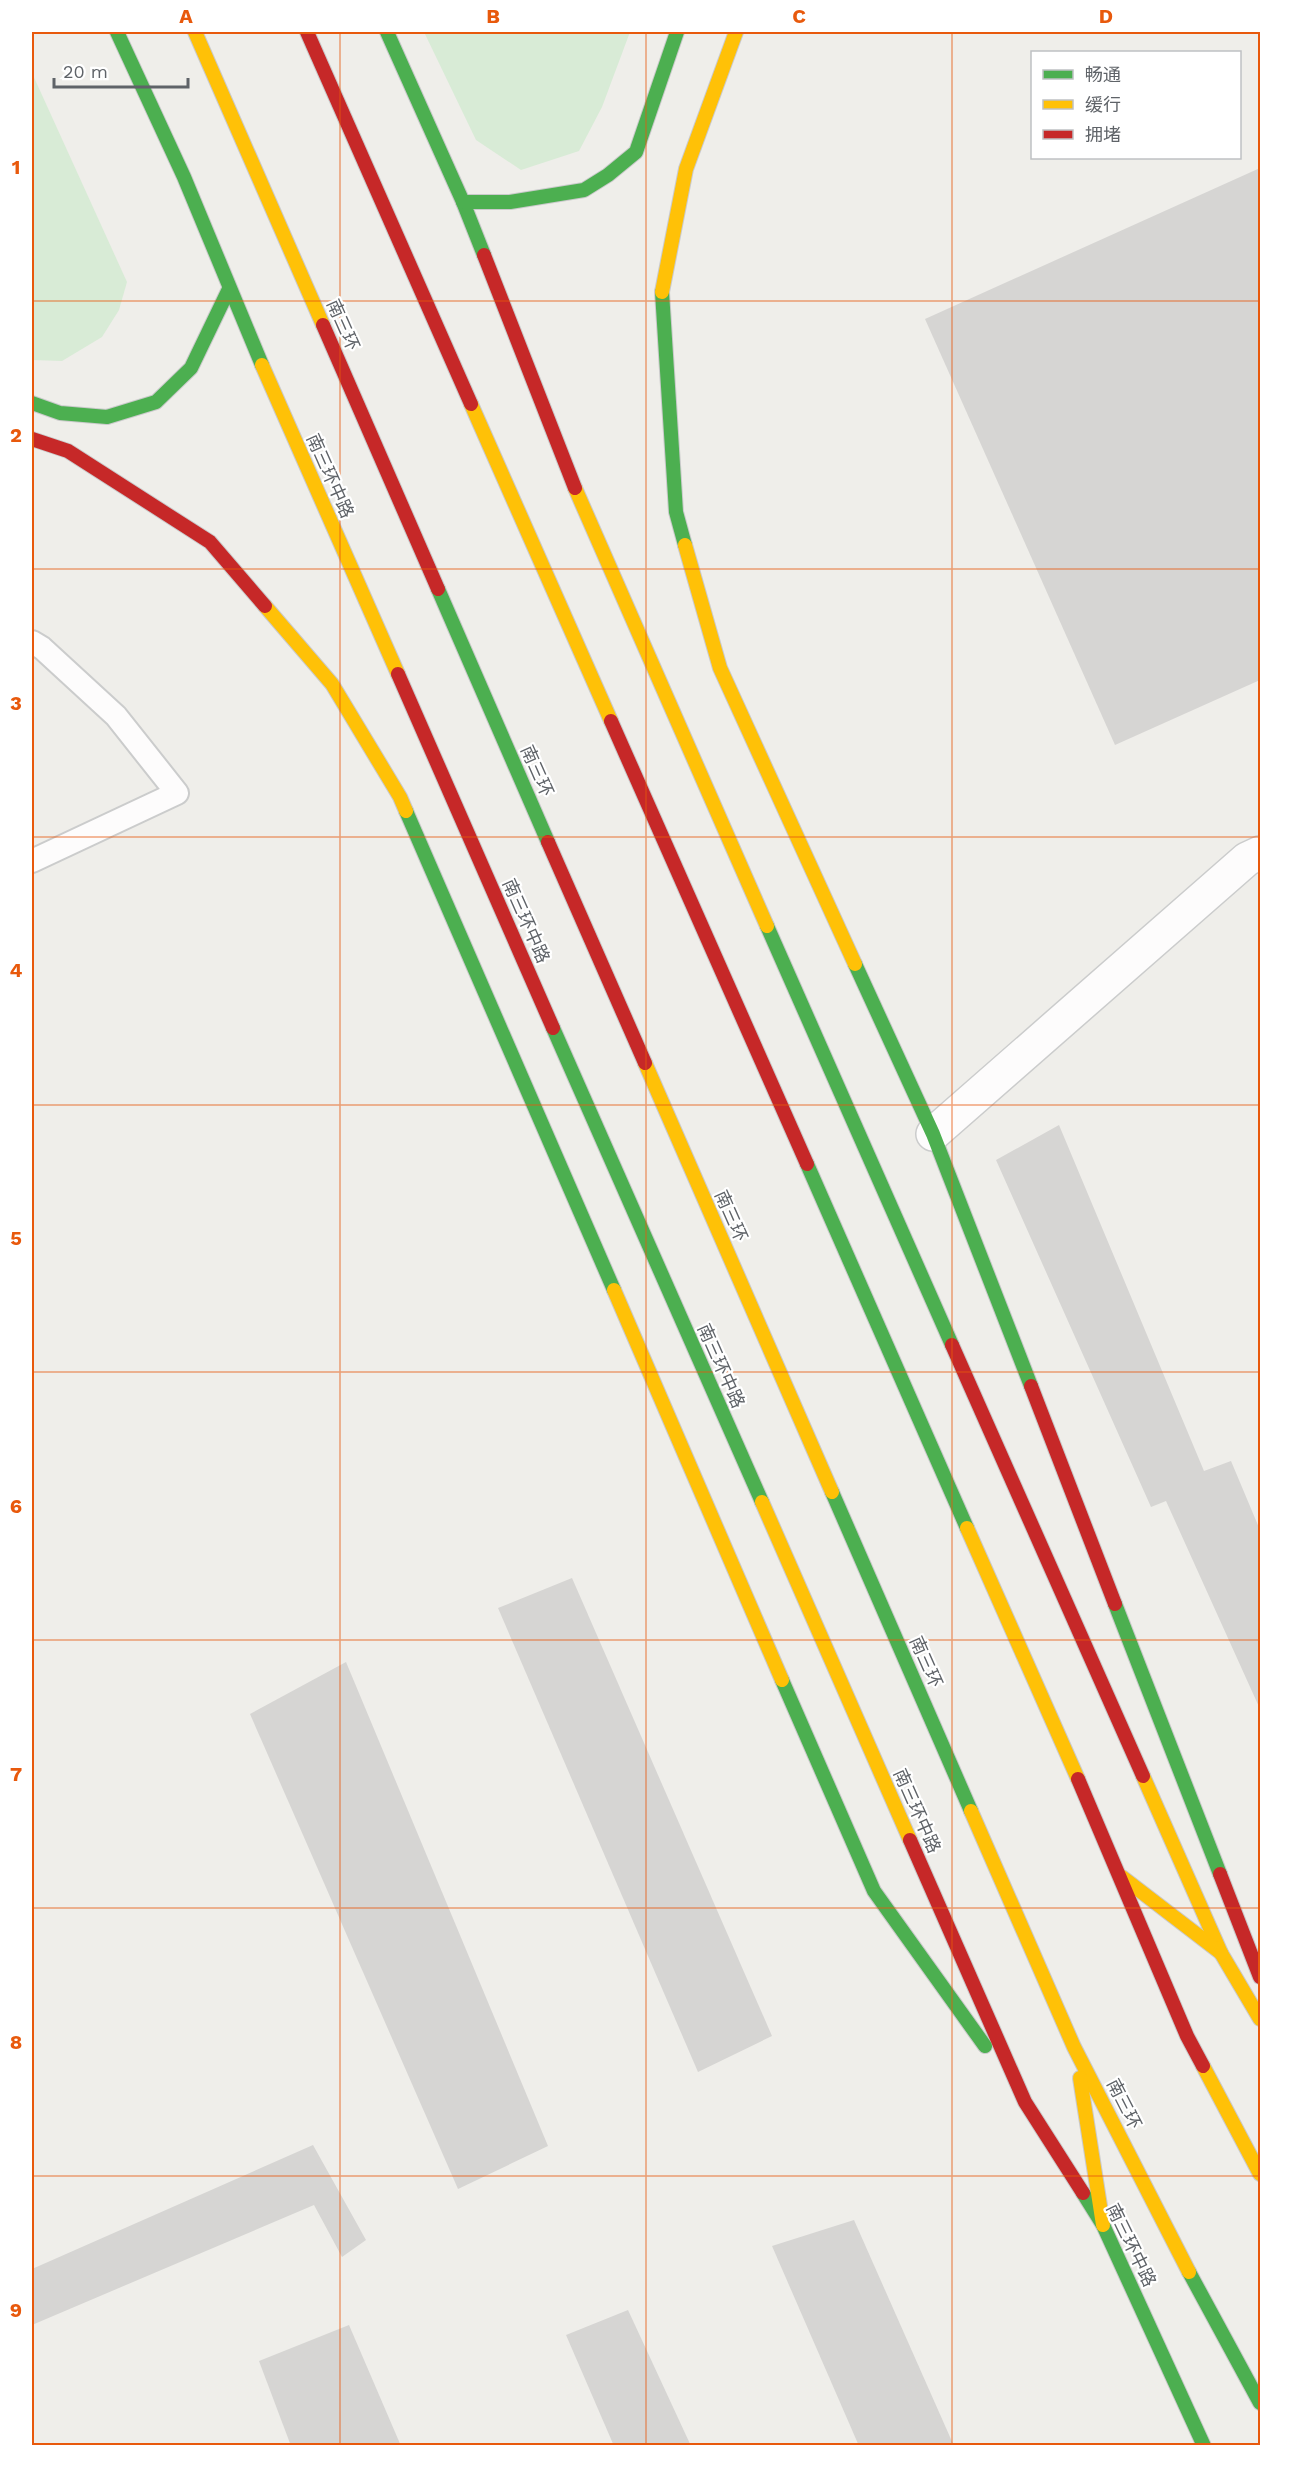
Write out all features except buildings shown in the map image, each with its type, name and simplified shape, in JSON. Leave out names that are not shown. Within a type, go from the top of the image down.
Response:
[{"type":"main road","name":"南三环中路","points":[[117,32],[184,177],[229,289],[1025,2102],[1103,2224],[1204,2445]]},
{"type":"main road","name":"南三环","points":[[195,32],[1074,2047],[1228,2347],[1260,2403]]},
{"type":"main road","points":[[307,32],[1121,1876],[1187,2036],[1260,2174]]},
{"type":"main road","points":[[387,32],[463,202],[587,518],[1221,1953],[1260,2019]]},
{"type":"main road","points":[[463,202],[510,202],[584,190],[608,175],[636,152],[677,32]]},
{"type":"main road","points":[[736,32],[686,170],[661,298],[676,513],[720,668],[933,1134],[1260,1977]]},
{"type":"main road","points":[[32,403],[60,413],[107,417],[156,402],[191,368],[229,289]]},
{"type":"main road","points":[[32,440],[68,451],[210,542],[332,684],[400,797],[874,1891],[1025,2102]]},
{"type":"main road","points":[[1121,1876],[1221,1953]]},
{"type":"main road","points":[[1074,2047],[1103,2224]]},
{"type":"street","points":[[933,1134],[1247,859],[1260,853]]},
{"type":"lane","points":[[32,642],[42,648],[116,716],[177,793],[32,861]]},
{"type":"green space","points":[[424,32],[630,32],[602,107],[579,151],[521,170],[476,140]]},
{"type":"green space","points":[[32,73],[127,282],[119,310],[102,337],[62,361],[32,360]]},
{"type":"traffic: fast","points":[[117,32],[184,177],[262,365]]},
{"type":"traffic: fast","points":[[387,32],[463,202],[484,255]]},
{"type":"traffic: fast","points":[[463,202],[510,202],[584,190],[608,175],[636,152],[677,32]]},
{"type":"traffic: fast","points":[[32,403],[60,413],[107,417],[156,402],[191,368],[229,289]]},
{"type":"traffic: fast","points":[[662,292],[676,512],[685,545]]},
{"type":"traffic: fast","points":[[438,589],[548,842]]},
{"type":"traffic: fast","points":[[406,811],[614,1290]]},
{"type":"traffic: fast","points":[[767,926],[952,1345]]},
{"type":"traffic: fast","points":[[855,964],[933,1134],[1031,1386]]},
{"type":"traffic: fast","points":[[553,1028],[762,1502]]},
{"type":"traffic: fast","points":[[807,1164],[967,1528]]},
{"type":"traffic: fast","points":[[832,1492],[971,1811]]},
{"type":"traffic: fast","points":[[1115,1604],[1220,1874]]},
{"type":"traffic: fast","points":[[782,1680],[874,1891],[985,2046]]},
{"type":"traffic: fast","points":[[1083,2193],[1103,2225],[1204,2446]]},
{"type":"traffic: fast","points":[[1189,2272],[1260,2403]]},
{"type":"traffic: slow","points":[[195,32],[323,325]]},
{"type":"traffic: slow","points":[[662,292],[686,169],[736,32]]},
{"type":"traffic: slow","points":[[262,365],[398,674]]},
{"type":"traffic: slow","points":[[471,404],[611,721]]},
{"type":"traffic: slow","points":[[575,488],[767,926]]},
{"type":"traffic: slow","points":[[685,545],[720,668],[855,964]]},
{"type":"traffic: slow","points":[[265,606],[332,684],[400,797],[406,811]]},
{"type":"traffic: slow","points":[[645,1063],[832,1492]]},
{"type":"traffic: slow","points":[[614,1290],[782,1680]]},
{"type":"traffic: slow","points":[[762,1502],[910,1840]]},
{"type":"traffic: slow","points":[[967,1528],[1078,1779]]},
{"type":"traffic: slow","points":[[1143,1776],[1221,1953],[1260,2019]]},
{"type":"traffic: slow","points":[[971,1811],[1074,2047],[1189,2272]]},
{"type":"traffic: slow","points":[[1122,1877],[1221,1953]]},
{"type":"traffic: slow","points":[[1203,2066],[1260,2174]]},
{"type":"traffic: slow","points":[[1080,2078],[1103,2225]]},
{"type":"traffic: jam","points":[[307,32],[471,404]]},
{"type":"traffic: jam","points":[[484,255],[575,488]]},
{"type":"traffic: jam","points":[[323,325],[438,589]]},
{"type":"traffic: jam","points":[[32,439],[68,451],[210,542],[265,606]]},
{"type":"traffic: jam","points":[[398,674],[553,1028]]},
{"type":"traffic: jam","points":[[611,721],[807,1164]]},
{"type":"traffic: jam","points":[[548,842],[645,1063]]},
{"type":"traffic: jam","points":[[952,1345],[1143,1776]]},
{"type":"traffic: jam","points":[[1031,1386],[1115,1604]]},
{"type":"traffic: jam","points":[[1078,1779],[1187,2036],[1203,2066]]},
{"type":"traffic: jam","points":[[910,1840],[1025,2102],[1083,2193]]},
{"type":"traffic: jam","points":[[1220,1874],[1260,1977]]}]
